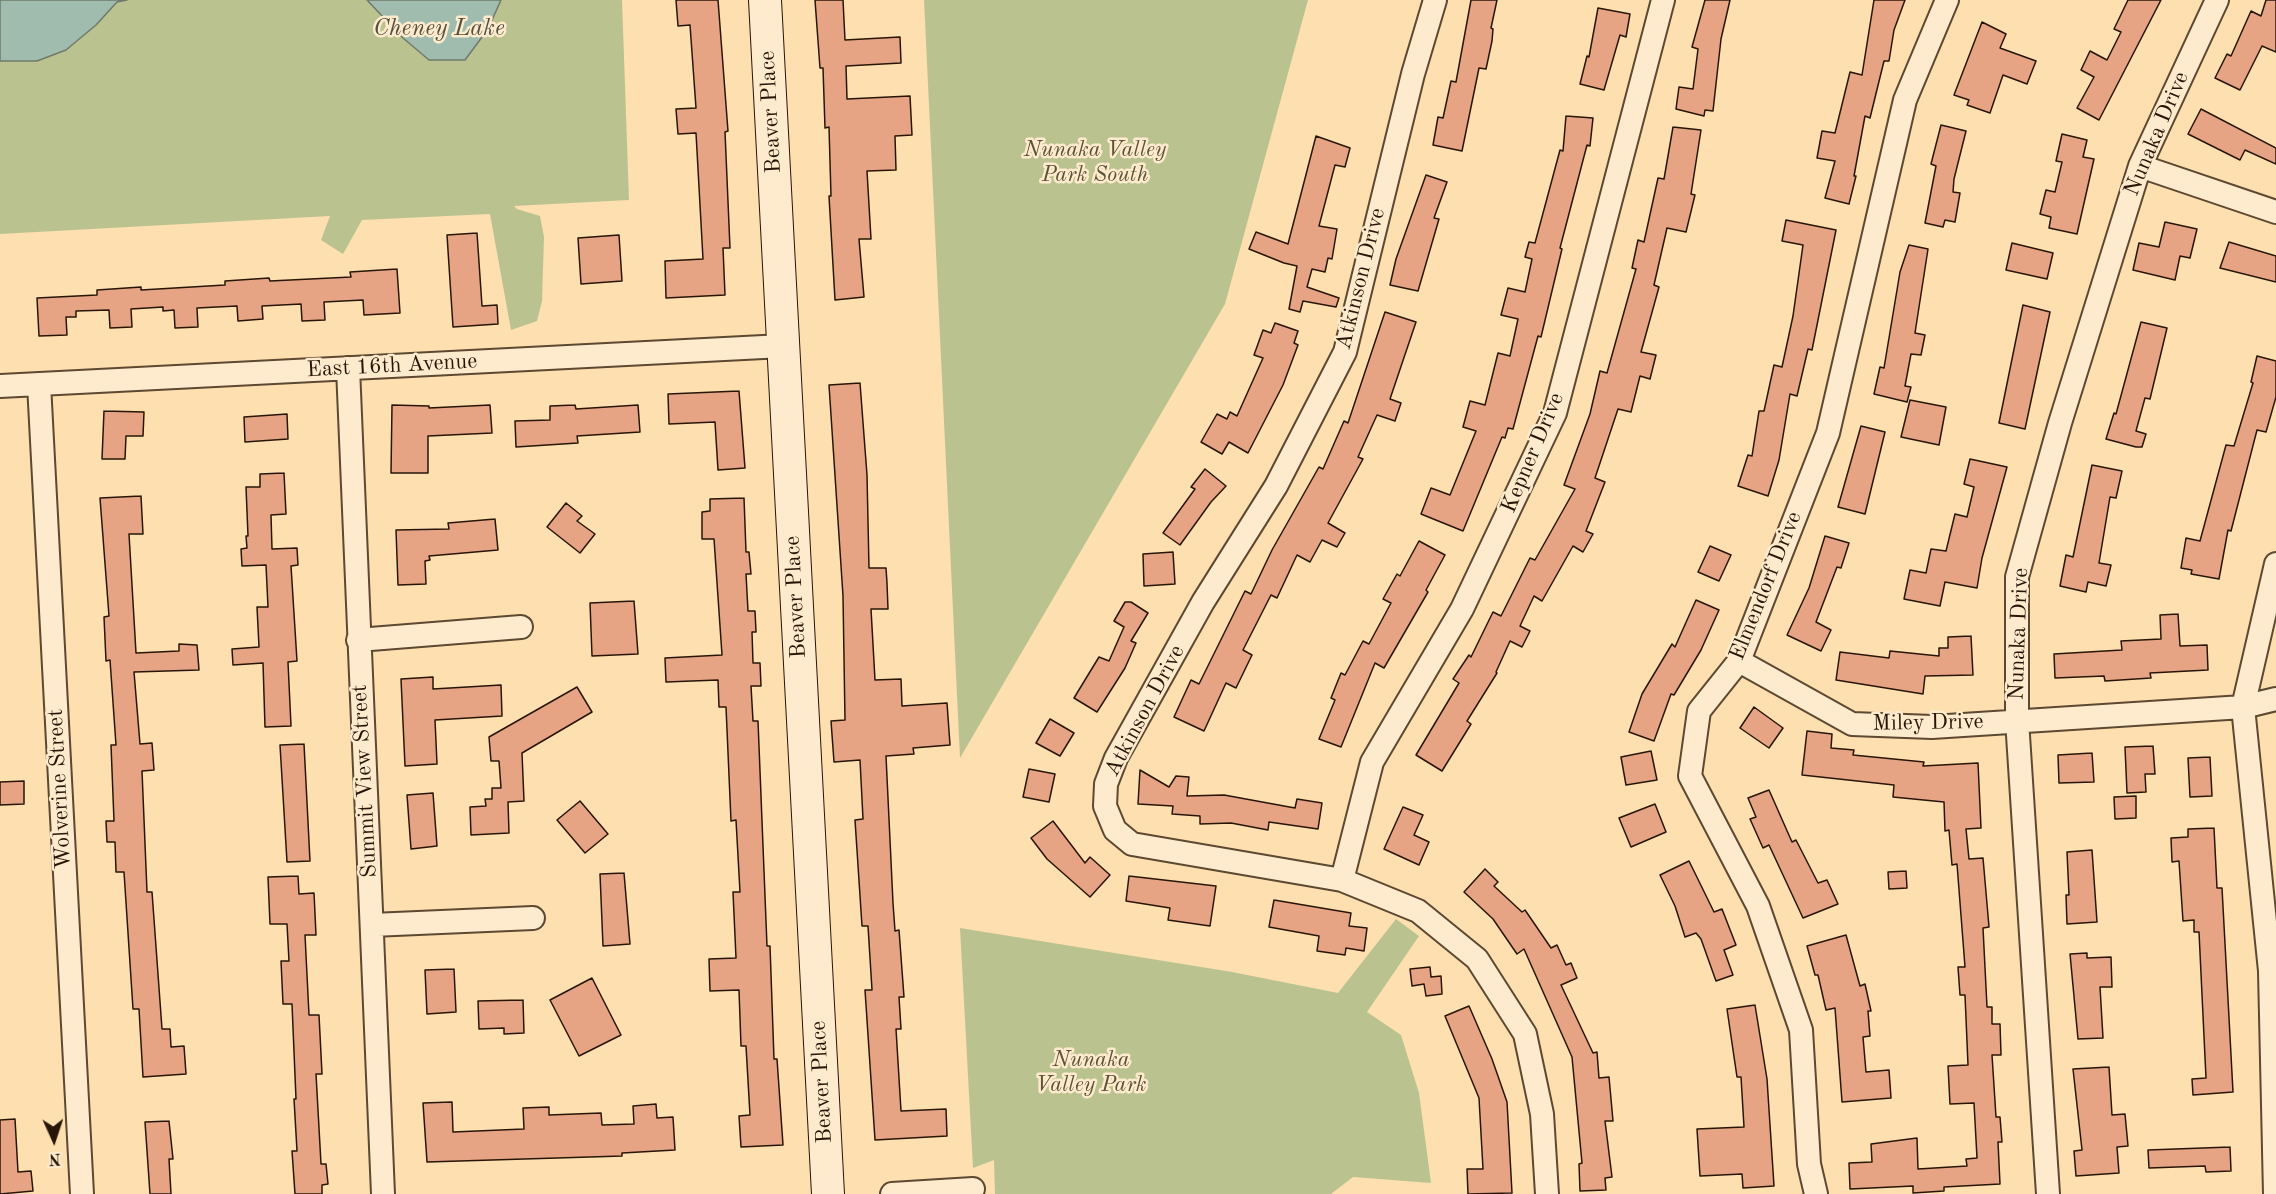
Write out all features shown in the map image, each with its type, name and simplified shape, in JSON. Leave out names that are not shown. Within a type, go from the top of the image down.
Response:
[{"type":"street","name":"Beaver Place","points":[[765,0],[828,1194]]},
{"type":"street","name":"Atkinson Drive","points":[[1435,0],[1413,74],[1345,352],[1276,486],[1203,602],[1116,758],[1106,784],[1105,806],[1115,830],[1132,844],[1342,880],[1418,911],[1477,958],[1525,1034],[1542,1114],[1546,1194]]},
{"type":"street","name":"Kepner Drive","points":[[1342,880],[1372,762],[1462,609],[1555,413],[1663,0]]},
{"type":"street","name":"Elmendorf Drive","points":[[1816,1194],[1809,1164],[1801,1030],[1758,906],[1690,776],[1700,711],[1739,661],[1828,433],[1905,100],[1947,0]]},
{"type":"street","name":"Nunaka Drive","points":[[2048,1194],[2017,720],[2016,577],[2060,423],[2139,166],[2217,0]]},
{"type":"street","points":[[2139,166],[2276,212]]},
{"type":"street","name":"East 16th Avenue","points":[[0,386],[783,346]]},
{"type":"street","name":"Summit View Street","points":[[348,368],[383,1194]]},
{"type":"street","name":"Wolverine Street","points":[[39,384],[82,1194]]},
{"type":"street","points":[[2275,1194],[2273,971],[2243,707],[2276,564]]},
{"type":"street","points":[[358,640],[521,627]]},
{"type":"street","name":"Miley Drive","points":[[1739,661],[1852,724],[1932,727],[2243,707],[2276,699]]},
{"type":"street","points":[[372,925],[533,918]]},
{"type":"street","points":[[892,1194],[973,1189]]},
{"type":"green space","points":[[127,0],[367,0],[403,38],[475,48],[501,0],[622,0],[629,200],[514,206],[540,216],[544,237],[542,301],[537,321],[511,330],[490,214],[362,220],[343,254],[321,240],[330,216],[0,234],[0,61],[37,61],[96,25],[117,2]]},
{"type":"green space","name":"Nunaka Valley Park South","points":[[924,0],[1308,0],[1225,304],[960,758]]},
{"type":"green space","name":"Nunaka Valley Park","points":[[1396,919],[1419,936],[1367,1012],[1401,1035],[1419,1093],[1431,1183],[1353,1177],[1331,1194],[995,1194],[994,1160],[973,1168],[960,928],[1232,972],[1338,993]]},
{"type":"water","points":[[0,0],[127,0],[117,2],[96,25],[66,50],[37,61],[0,61]]},
{"type":"water","name":"Cheney Lake","points":[[367,0],[501,0],[488,29],[465,60],[429,60],[403,38]]},
{"type":"building","points":[[676,0],[718,0],[728,131],[725,132],[730,248],[723,248],[725,295],[666,298],[665,261],[703,259],[696,133],[678,134],[676,109],[696,108],[690,25],[678,26]]},
{"type":"building","points":[[815,0],[843,0],[845,40],[900,37],[901,63],[846,66],[847,99],[910,96],[912,135],[895,136],[896,170],[867,171],[871,239],[859,239],[864,297],[835,300],[829,196],[831,196],[829,127],[825,128],[823,68],[820,68]]},
{"type":"building","points":[[1471,0],[1497,0],[1486,69],[1479,68],[1462,151],[1433,145],[1438,117],[1443,118],[1451,81],[1456,82]]},
{"type":"building","points":[[1705,0],[1730,0],[1721,39],[1713,111],[1705,110],[1704,116],[1676,109],[1679,87],[1693,89],[1698,49],[1692,47]]},
{"type":"building","points":[[1874,0],[1905,0],[1894,30],[1889,61],[1884,61],[1870,118],[1865,116],[1854,176],[1856,176],[1849,204],[1825,198],[1835,161],[1817,158],[1822,131],[1835,133],[1850,72],[1862,75]]},
{"type":"building","points":[[2128,0],[2161,0],[2099,120],[2077,108],[2094,77],[2081,70],[2090,51],[2107,60],[2121,32],[2114,29]]},
{"type":"building","points":[[2266,0],[2276,0],[2276,52],[2262,46],[2240,90],[2215,78],[2227,54],[2231,56],[2251,11],[2261,16]]},
{"type":"building","points":[[1598,8],[1630,14],[1626,37],[1620,35],[1604,90],[1580,84],[1587,56],[1589,57]]},
{"type":"building","points":[[1982,22],[2006,34],[2000,48],[2036,61],[2027,84],[2003,75],[1990,113],[1967,105],[1969,100],[1954,95]]},
{"type":"building","points":[[2201,109],[2276,148],[2276,164],[2245,150],[2240,160],[2188,134]]},
{"type":"building","points":[[1566,116],[1593,118],[1590,146],[1587,145],[1560,248],[1562,249],[1541,337],[1538,336],[1513,429],[1508,428],[1505,438],[1502,437],[1463,531],[1421,514],[1431,488],[1450,495],[1476,431],[1463,427],[1470,401],[1485,405],[1498,353],[1510,356],[1518,319],[1501,315],[1508,288],[1525,292],[1532,259],[1525,257],[1529,242],[1535,243],[1560,150],[1563,151]]},
{"type":"building","points":[[1941,125],[1966,131],[1954,179],[1953,192],[1960,193],[1955,222],[1945,220],[1943,227],[1925,223],[1936,166],[1931,164]]},
{"type":"building","points":[[1673,127],[1701,130],[1691,194],[1695,195],[1686,232],[1667,228],[1654,285],[1659,287],[1641,352],[1656,355],[1650,379],[1640,376],[1631,412],[1618,409],[1595,478],[1605,482],[1586,531],[1593,534],[1583,552],[1573,546],[1542,601],[1534,596],[1520,626],[1530,631],[1522,647],[1510,641],[1497,673],[1467,721],[1471,724],[1442,771],[1416,755],[1459,683],[1453,679],[1469,655],[1471,657],[1493,612],[1501,616],[1530,558],[1535,560],[1575,489],[1564,485],[1590,414],[1600,371],[1607,373],[1636,269],[1632,268],[1638,240],[1644,242],[1658,178],[1664,179]]},
{"type":"building","points":[[2062,134],[2087,140],[2083,157],[2094,159],[2077,234],[2049,228],[2051,217],[2040,214],[2046,190],[2055,192],[2062,162],[2056,161]]},
{"type":"building","points":[[1316,136],[1350,148],[1345,167],[1335,165],[1319,226],[1337,229],[1332,259],[1328,258],[1325,272],[1312,269],[1307,287],[1339,298],[1336,307],[1303,301],[1300,312],[1289,309],[1297,266],[1249,249],[1256,232],[1288,244]]},
{"type":"building","points":[[1426,175],[1447,182],[1434,218],[1439,219],[1418,291],[1390,285],[1396,259]]},
{"type":"building","points":[[1786,220],[1836,230],[1812,350],[1808,349],[1797,396],[1790,394],[1779,460],[1768,496],[1738,486],[1748,455],[1752,456],[1759,411],[1764,411],[1774,365],[1782,367],[1793,316],[1803,245],[1782,241]]},
{"type":"building","points":[[2165,222],[2197,229],[2190,258],[2180,256],[2175,280],[2133,270],[2139,243],[2159,247]]},
{"type":"building","points":[[477,233],[482,306],[497,305],[498,324],[453,327],[447,235]]},
{"type":"building","points":[[619,235],[622,281],[581,284],[578,238]]},
{"type":"building","points":[[2229,242],[2276,256],[2276,282],[2220,268]]},
{"type":"building","points":[[2012,243],[2053,253],[2047,279],[2006,270]]},
{"type":"building","points":[[1909,245],[1928,249],[1915,333],[1925,335],[1921,355],[1911,354],[1905,386],[1911,387],[1907,402],[1874,394],[1880,367],[1884,368],[1900,272]]},
{"type":"building","points":[[397,269],[400,313],[364,315],[363,300],[324,302],[325,320],[302,321],[301,304],[262,306],[263,319],[238,321],[237,306],[197,308],[198,327],[175,328],[174,310],[163,311],[163,307],[131,309],[132,327],[110,328],[109,310],[76,311],[76,317],[66,317],[67,335],[39,336],[37,298],[97,295],[97,290],[225,285],[225,281],[269,278],[270,281],[351,277],[350,272]]},
{"type":"building","points":[[2023,305],[2050,312],[2025,429],[1999,423]]},
{"type":"building","points":[[1385,312],[1416,322],[1390,399],[1401,403],[1395,421],[1377,415],[1358,457],[1363,459],[1328,523],[1345,533],[1337,547],[1322,540],[1310,562],[1297,555],[1277,598],[1271,595],[1243,650],[1252,655],[1236,688],[1226,683],[1204,731],[1174,717],[1191,680],[1199,684],[1245,591],[1251,594],[1272,550],[1319,467],[1323,469],[1344,421],[1348,423]]},
{"type":"building","points":[[2141,322],[2167,328],[2150,399],[2145,398],[2136,431],[2146,434],[2142,447],[2136,447],[2106,439],[2114,413],[2116,414]]},
{"type":"building","points":[[1275,323],[1298,331],[1294,343],[1298,345],[1283,385],[1248,453],[1229,442],[1222,454],[1201,442],[1217,414],[1227,419],[1230,412],[1237,416],[1263,358],[1254,355],[1263,330],[1271,333]]},
{"type":"building","points":[[2257,356],[2276,361],[2276,397],[2266,432],[2257,430],[2231,531],[2228,530],[2219,579],[2191,574],[2192,570],[2181,568],[2186,538],[2200,541],[2226,445],[2234,446],[2253,383],[2251,382]]},
{"type":"building","points":[[860,383],[867,475],[869,568],[886,568],[887,583],[888,609],[871,609],[875,680],[901,679],[902,706],[947,703],[950,745],[913,748],[914,754],[886,756],[895,931],[899,930],[904,997],[899,997],[901,1029],[896,1029],[901,1111],[946,1109],[947,1136],[875,1140],[865,990],[872,990],[868,926],[862,926],[855,820],[863,819],[860,760],[834,762],[831,721],[845,720],[843,596],[829,385]]},
{"type":"building","points":[[739,391],[745,468],[718,470],[715,422],[669,424],[668,394]]},
{"type":"building","points":[[1910,400],[1946,407],[1939,445],[1901,437]]},
{"type":"building","points":[[392,405],[429,406],[429,408],[490,405],[492,433],[428,436],[428,473],[391,473]]},
{"type":"building","points":[[575,405],[576,409],[638,405],[640,432],[577,436],[578,443],[516,447],[515,421],[550,420],[550,406]]},
{"type":"building","points":[[104,411],[144,412],[143,436],[126,436],[125,459],[102,459]]},
{"type":"building","points":[[287,414],[288,439],[245,442],[244,417]]},
{"type":"building","points":[[1861,426],[1885,432],[1865,514],[1838,507]]},
{"type":"building","points":[[1970,459],[2007,467],[1982,558],[1977,588],[1945,582],[1940,606],[1904,599],[1910,570],[1926,573],[1931,549],[1946,551],[1955,514],[1967,517],[1974,487],[1964,484]]},
{"type":"building","points":[[2092,465],[2122,471],[2116,498],[2110,497],[2099,563],[2111,565],[2106,586],[2088,582],[2086,592],[2060,586],[2066,555],[2073,557]]},
{"type":"building","points":[[1205,469],[1226,486],[1211,502],[1180,545],[1163,533],[1195,489],[1191,487]]},
{"type":"building","points":[[284,473],[286,514],[271,515],[272,549],[297,548],[298,565],[291,566],[297,661],[288,662],[291,726],[265,727],[263,663],[233,665],[232,649],[259,647],[257,607],[268,607],[266,565],[242,566],[241,549],[247,548],[246,536],[248,536],[246,487],[260,487],[260,474]]},
{"type":"building","points":[[141,496],[143,534],[129,534],[136,653],[179,651],[179,644],[197,645],[199,670],[134,672],[140,744],[152,743],[154,770],[142,771],[147,892],[152,892],[162,1029],[170,1029],[171,1047],[184,1046],[186,1074],[143,1077],[139,1009],[133,1009],[124,872],[116,872],[115,842],[107,842],[106,821],[114,821],[111,745],[116,745],[110,660],[106,661],[104,617],[109,616],[100,498]]},
{"type":"building","points":[[744,498],[746,552],[749,552],[751,574],[746,574],[748,611],[755,611],[756,632],[752,632],[753,663],[760,663],[761,686],[751,686],[753,721],[758,721],[767,946],[770,946],[774,1059],[777,1059],[783,1145],[741,1147],[739,1116],[750,1115],[746,1046],[741,1046],[739,990],[710,991],[709,959],[736,958],[733,892],[740,892],[736,820],[731,821],[726,707],[719,707],[718,680],[666,682],[665,658],[722,655],[714,539],[702,539],[702,512],[710,511],[710,499]]},
{"type":"building","points":[[566,503],[582,516],[577,521],[595,534],[580,553],[547,527]]},
{"type":"building","points":[[495,519],[498,550],[429,556],[430,560],[425,561],[426,584],[398,585],[396,530],[449,529],[448,523]]},
{"type":"building","points":[[1825,536],[1849,543],[1841,568],[1837,567],[1816,622],[1831,630],[1821,651],[1787,635],[1809,588]]},
{"type":"building","points":[[1419,541],[1445,555],[1426,590],[1428,592],[1384,668],[1375,663],[1341,747],[1319,739],[1335,700],[1331,698],[1341,673],[1345,675],[1363,641],[1369,644],[1391,603],[1383,599],[1397,574],[1400,576]]},
{"type":"building","points":[[1710,546],[1731,555],[1719,581],[1698,572]]},
{"type":"building","points":[[1173,552],[1175,584],[1144,586],[1143,554]]},
{"type":"building","points":[[1696,600],[1719,610],[1701,650],[1674,695],[1671,694],[1654,741],[1629,732],[1642,694],[1672,644],[1675,647]]},
{"type":"building","points":[[634,601],[638,654],[592,656],[590,603]]},
{"type":"building","points":[[1125,602],[1131,602],[1148,613],[1131,641],[1136,643],[1125,668],[1097,712],[1074,698],[1099,657],[1109,661],[1124,627],[1114,621]]},
{"type":"building","points":[[2178,614],[2180,646],[2207,645],[2208,670],[2150,673],[2151,678],[2105,681],[2104,676],[2055,678],[2054,654],[2122,650],[2121,641],[2161,639],[2160,615]]},
{"type":"building","points":[[1971,636],[1973,675],[1925,676],[1923,694],[1836,680],[1840,652],[1889,658],[1890,651],[1939,656],[1939,648],[1948,648],[1948,637]]},
{"type":"building","points":[[433,677],[433,689],[501,685],[502,716],[435,720],[437,764],[405,766],[401,679]]},
{"type":"building","points":[[577,687],[592,712],[522,753],[524,801],[508,802],[509,833],[471,835],[470,807],[486,806],[485,799],[492,799],[492,788],[501,788],[499,761],[491,761],[489,737]]},
{"type":"building","points":[[1754,707],[1783,728],[1769,748],[1740,728]]},
{"type":"building","points":[[1050,719],[1074,733],[1060,756],[1036,743]]},
{"type":"building","points":[[1807,731],[1832,734],[1831,748],[1854,750],[1853,755],[1924,762],[1923,766],[1978,763],[1981,828],[1966,829],[1969,859],[1983,858],[1989,927],[1983,928],[1987,1007],[1992,1007],[1992,1024],[2000,1024],[2001,1055],[1992,1055],[1996,1117],[2000,1117],[2002,1142],[1998,1142],[2000,1184],[1944,1187],[1944,1191],[1913,1193],[1913,1186],[1850,1189],[1849,1163],[1872,1162],[1871,1144],[1917,1138],[1918,1169],[1967,1166],[1966,1159],[1977,1158],[1974,1103],[1950,1104],[1948,1066],[1968,1065],[1965,995],[1960,995],[1958,967],[1965,967],[1957,864],[1952,865],[1949,830],[1945,831],[1944,802],[1893,797],[1894,785],[1802,775]]},
{"type":"building","points":[[304,744],[310,861],[287,862],[280,745]]},
{"type":"building","points":[[2153,746],[2155,774],[2145,774],[2146,792],[2127,793],[2125,747]]},
{"type":"building","points":[[1651,751],[1657,780],[1626,785],[1621,757]]},
{"type":"building","points":[[2092,753],[2094,782],[2059,783],[2058,755]]},
{"type":"building","points":[[2210,757],[2212,796],[2190,797],[2188,758]]},
{"type":"building","points":[[1029,769],[1055,774],[1049,802],[1023,797]]},
{"type":"building","points":[[1140,770],[1169,787],[1176,776],[1189,777],[1187,796],[1224,795],[1295,808],[1297,799],[1322,803],[1318,829],[1269,822],[1268,830],[1231,823],[1200,824],[1200,816],[1172,814],[1173,806],[1138,804]]},
{"type":"building","points":[[24,781],[24,804],[0,805],[0,782]]},
{"type":"building","points":[[1769,790],[1792,842],[1796,840],[1818,883],[1827,880],[1838,904],[1803,918],[1769,845],[1763,848],[1750,819],[1756,817],[1748,798]]},
{"type":"building","points":[[433,793],[437,846],[411,849],[407,795]]},
{"type":"building","points":[[2136,796],[2136,818],[2115,819],[2114,797]]},
{"type":"building","points":[[580,801],[608,834],[585,853],[557,820]]},
{"type":"building","points":[[1655,804],[1666,832],[1631,847],[1619,818]]},
{"type":"building","points":[[1403,807],[1423,815],[1414,835],[1429,842],[1419,865],[1384,849]]},
{"type":"building","points":[[1053,821],[1085,863],[1090,857],[1110,875],[1090,897],[1047,859],[1031,838]]},
{"type":"building","points":[[2214,828],[2217,888],[2222,888],[2233,1092],[2193,1095],[2192,1079],[2206,1078],[2199,932],[2194,932],[2194,920],[2183,921],[2179,861],[2172,862],[2171,838],[2188,837],[2188,829]]},
{"type":"building","points":[[2092,850],[2097,922],[2067,924],[2066,895],[2069,895],[2067,852]]},
{"type":"building","points":[[1689,861],[1714,912],[1722,909],[1736,945],[1724,950],[1733,975],[1716,981],[1701,939],[1696,933],[1685,937],[1675,906],[1660,875]]},
{"type":"building","points":[[1485,869],[1498,882],[1494,886],[1522,912],[1525,910],[1551,948],[1557,945],[1566,965],[1571,963],[1577,978],[1561,985],[1593,1053],[1597,1052],[1599,1078],[1609,1077],[1613,1121],[1605,1121],[1612,1177],[1605,1178],[1606,1190],[1580,1191],[1579,1164],[1582,1163],[1572,1057],[1524,949],[1517,954],[1493,919],[1464,892]]},
{"type":"building","points":[[1906,871],[1907,888],[1889,889],[1888,872]]},
{"type":"building","points":[[624,873],[630,944],[603,946],[600,874]]},
{"type":"building","points":[[298,876],[299,894],[314,893],[316,935],[305,935],[309,1015],[319,1015],[322,1074],[316,1074],[321,1164],[326,1164],[328,1184],[322,1185],[322,1194],[295,1194],[292,1151],[297,1151],[292,1004],[283,1004],[281,961],[289,961],[287,924],[270,924],[268,877]]},
{"type":"building","points":[[1129,876],[1216,886],[1210,926],[1168,920],[1170,908],[1126,901]]},
{"type":"building","points":[[1274,900],[1351,913],[1349,926],[1367,928],[1364,951],[1346,948],[1345,955],[1317,951],[1319,936],[1269,927]]},
{"type":"building","points":[[1846,935],[1860,986],[1865,984],[1871,1011],[1868,1011],[1870,1036],[1863,1037],[1866,1072],[1889,1070],[1891,1098],[1842,1102],[1835,1008],[1826,1010],[1818,975],[1815,975],[1807,946]]},
{"type":"building","points":[[2087,953],[2087,958],[2111,957],[2112,987],[2100,987],[2103,1038],[2078,1039],[2070,954]]},
{"type":"building","points":[[1430,967],[1431,977],[1441,976],[1442,994],[1426,996],[1424,984],[1412,986],[1410,969]]},
{"type":"building","points":[[454,969],[456,1012],[427,1014],[425,970]]},
{"type":"building","points":[[592,978],[621,1035],[579,1056],[550,1000]]},
{"type":"building","points":[[523,1000],[524,1033],[504,1034],[504,1028],[479,1029],[478,1001]]},
{"type":"building","points":[[1755,1005],[1767,1079],[1774,1186],[1743,1188],[1742,1174],[1700,1176],[1697,1129],[1744,1127],[1741,1077],[1737,1077],[1727,1009]]},
{"type":"building","points":[[1469,1006],[1492,1059],[1507,1102],[1512,1193],[1468,1194],[1467,1169],[1483,1169],[1479,1098],[1445,1016]]},
{"type":"building","points":[[2109,1067],[2112,1115],[2125,1114],[2128,1146],[2117,1147],[2119,1173],[2076,1176],[2074,1151],[2082,1150],[2073,1069]]},
{"type":"building","points":[[452,1102],[453,1132],[524,1129],[523,1108],[549,1107],[549,1115],[601,1113],[602,1125],[634,1124],[633,1106],[656,1104],[657,1118],[673,1117],[675,1150],[622,1153],[622,1156],[427,1162],[423,1103]]},
{"type":"building","points":[[15,1119],[18,1172],[31,1171],[33,1191],[0,1194],[0,1120]]},
{"type":"building","points":[[169,1121],[173,1159],[169,1159],[171,1194],[150,1194],[145,1122]]},
{"type":"building","points":[[2230,1147],[2231,1171],[2206,1172],[2205,1166],[2149,1168],[2148,1150]]}]
